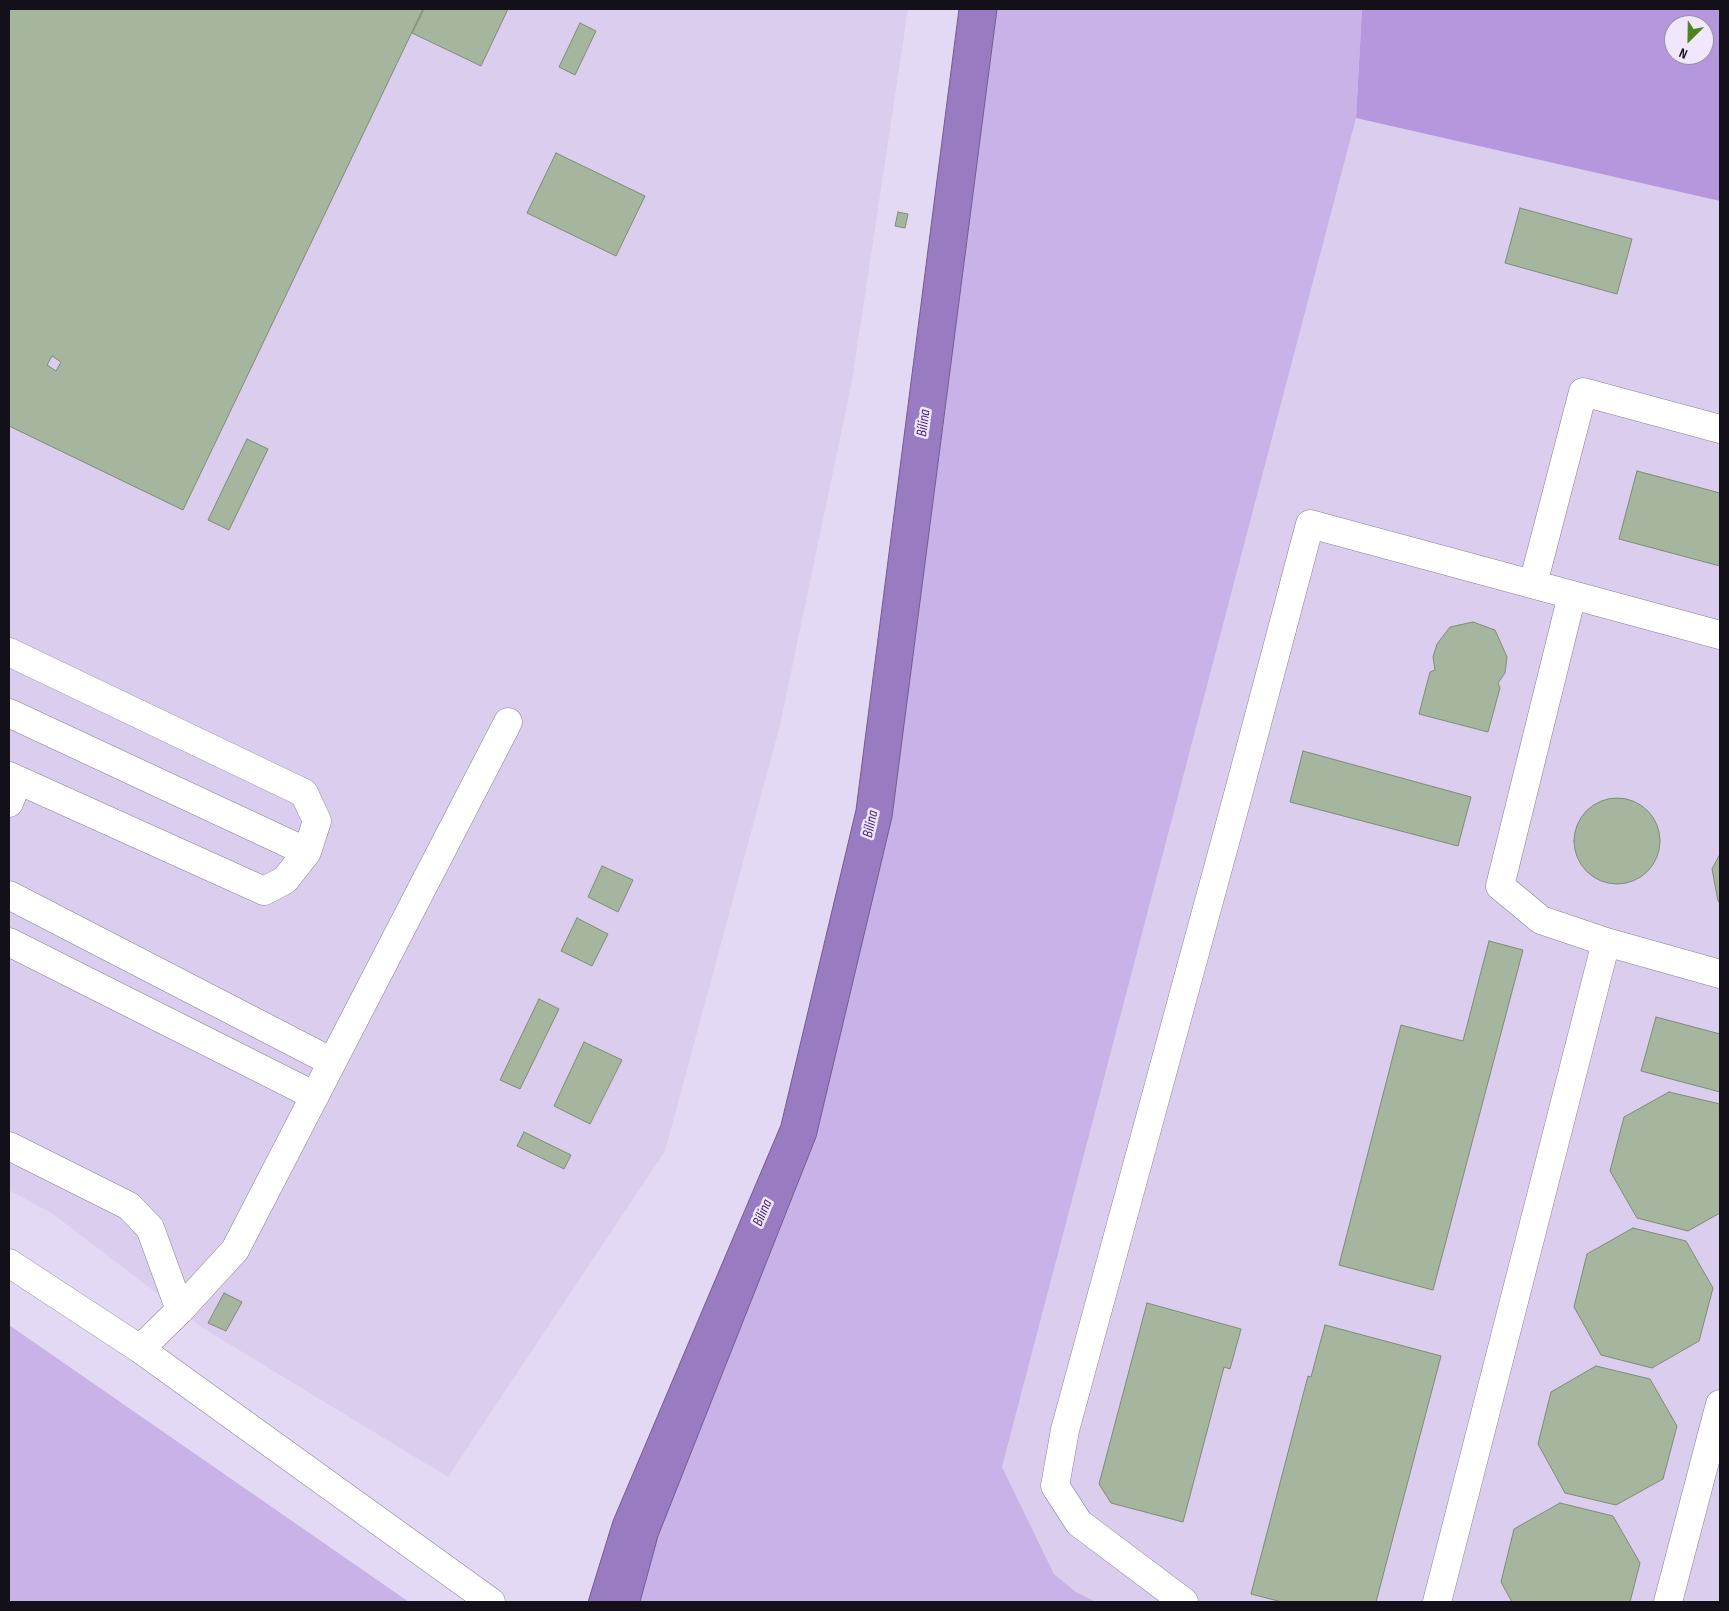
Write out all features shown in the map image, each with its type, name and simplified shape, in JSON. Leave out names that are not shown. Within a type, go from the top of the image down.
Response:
[{"type":"street","points":[[1533,584],[1583,392],[1720,430]]},
{"type":"street","points":[[1184,1602],[1080,1523],[1055,1486],[1065,1430],[1310,524],[1720,635]]},
{"type":"street","points":[[1572,595],[1500,886],[1541,920],[1606,942],[1720,974]]},
{"type":"street","points":[[9,652],[304,793],[317,822],[307,852],[285,880],[264,891],[12,787]]},
{"type":"street","points":[[9,713],[307,852]]},
{"type":"street","points":[[140,1349],[180,1310],[235,1250],[508,722]]},
{"type":"street","points":[[9,895],[332,1062]]},
{"type":"street","points":[[9,942],[315,1096]]},
{"type":"street","points":[[1437,1602],[1606,942]]},
{"type":"street","points":[[9,1146],[129,1206],[150,1228],[180,1310]]},
{"type":"street","points":[[9,1263],[140,1349],[491,1602]]},
{"type":"street","points":[[1668,1602],[1720,1404]]},
{"type":"shaded area","points":[[9,9],[908,9],[852,381],[780,725],[665,1151],[448,1477],[201,1327],[53,1214],[9,1190]]},
{"type":"shaded area","points":[[997,9],[1362,9],[1356,118],[1002,1467],[1054,1574],[1076,1592],[1096,1602],[640,1602],[658,1536],[816,1137],[892,817]]},
{"type":"shaded area","points":[[1362,9],[1720,9],[1720,201],[1356,118]]},
{"type":"shaded area","points":[[1356,118],[1720,201],[1720,1602],[1096,1602],[1076,1592],[1054,1574],[1002,1467]]},
{"type":"shaded area","points":[[9,1325],[409,1602],[9,1602]]},
{"type":"water","name":"Bílina","points":[[959,9],[997,9],[892,817],[816,1137],[658,1536],[640,1602],[588,1602],[613,1521],[781,1125],[856,810]]},
{"type":"building","points":[[9,9],[423,9],[183,510],[9,426]],"holes":[[[52,356],[61,362],[56,371],[47,365]]]},
{"type":"building","points":[[424,9],[508,9],[481,66],[412,33]]},
{"type":"building","points":[[580,23],[596,31],[575,75],[559,67]]},
{"type":"building","points":[[556,153],[645,196],[616,256],[527,213]]},
{"type":"building","points":[[1520,208],[1632,239],[1617,294],[1505,263]]},
{"type":"building","points":[[898,212],[908,214],[905,228],[895,226]]},
{"type":"building","points":[[247,439],[268,449],[229,530],[208,520]]},
{"type":"building","points":[[1637,471],[1720,493],[1720,566],[1619,539]]},
{"type":"building","points":[[1473,622],[1495,630],[1507,657],[1505,673],[1498,683],[1500,688],[1488,732],[1419,714],[1430,672],[1435,670],[1433,657],[1437,644],[1450,627]]},
{"type":"building","points":[[1303,751],[1471,797],[1458,846],[1290,802]]},
{"type":"building","points":[[1617,798],[1633,802],[1647,811],[1656,825],[1660,841],[1656,857],[1647,871],[1633,880],[1617,884],[1601,880],[1587,871],[1578,857],[1574,841],[1578,825],[1587,811],[1601,802]]},
{"type":"building","points":[[1720,854],[1720,903],[1712,869]]},
{"type":"building","points":[[602,866],[633,880],[618,912],[588,897]]},
{"type":"building","points":[[577,918],[608,934],[592,966],[561,951]]},
{"type":"building","points":[[1489,941],[1523,950],[1433,1290],[1339,1265],[1401,1025],[1463,1041]]},
{"type":"building","points":[[539,999],[559,1009],[520,1089],[500,1080]]},
{"type":"building","points":[[1656,1017],[1720,1034],[1720,1092],[1641,1071]]},
{"type":"building","points":[[584,1042],[622,1060],[590,1124],[554,1106]]},
{"type":"building","points":[[1669,1092],[1720,1104],[1720,1213],[1688,1231],[1637,1218],[1610,1171],[1624,1117]]},
{"type":"building","points":[[524,1132],[571,1155],[564,1169],[517,1146]]},
{"type":"building","points":[[1633,1228],[1686,1241],[1713,1288],[1699,1341],[1652,1368],[1601,1355],[1574,1307],[1587,1254]]},
{"type":"building","points":[[224,1293],[242,1302],[226,1331],[208,1323]]},
{"type":"building","points":[[1147,1303],[1241,1329],[1230,1369],[1224,1367],[1183,1522],[1111,1503],[1099,1484]]},
{"type":"building","points":[[1325,1325],[1441,1356],[1376,1602],[1282,1602],[1251,1594],[1308,1376],[1311,1377]]},
{"type":"building","points":[[1596,1366],[1650,1379],[1677,1426],[1663,1479],[1616,1505],[1565,1493],[1538,1444],[1551,1392]]},
{"type":"building","points":[[1560,1503],[1613,1516],[1640,1563],[1630,1602],[1512,1602],[1501,1582],[1514,1529]]}]
